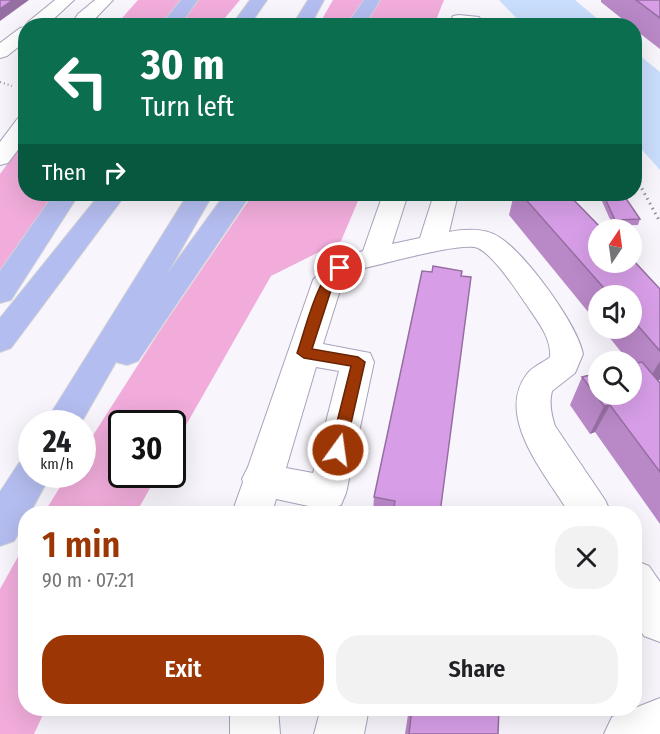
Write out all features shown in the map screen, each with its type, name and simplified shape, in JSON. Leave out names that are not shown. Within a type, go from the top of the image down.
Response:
[{"type":"highway","points":[[175,18],[189,0]]},
{"type":"highway","points":[[246,18],[259,0]]},
{"type":"highway","points":[[306,18],[316,0]]},
{"type":"highway","points":[[360,18],[372,0]]},
{"type":"highway","points":[[0,293],[61,201]]},
{"type":"highway","points":[[0,340],[108,201]]},
{"type":"highway","points":[[70,410],[196,201]]},
{"type":"highway","points":[[71,410],[115,369],[233,201]]},
{"type":"highway","points":[[0,528],[24,488]]},
{"type":"street","points":[[42,18],[60,0]]},
{"type":"street","points":[[100,13],[114,0]]},
{"type":"street","points":[[84,18],[110,12],[124,0]]},
{"type":"street","points":[[0,52],[18,38]]},
{"type":"street","points":[[0,158],[18,134]]},
{"type":"street","points":[[375,255],[393,201]]},
{"type":"street","points":[[434,242],[444,201]]},
{"type":"street","points":[[254,506],[328,280],[340,268],[375,255],[434,242],[472,238],[489,243],[512,265],[561,332],[568,348],[564,365],[539,383],[534,402],[534,417],[538,431],[586,506]]},
{"type":"street","points":[[261,479],[327,493],[358,362],[304,353]]},
{"type":"street","points":[[642,592],[660,620]]},
{"type":"street","points":[[254,716],[255,734]]},
{"type":"street","points":[[339,734],[343,716]]},
{"type":"street","points":[[629,734],[660,722]]},
{"type":"path","points":[[0,82],[12,86]]},
{"type":"path","points":[[642,189],[660,222]]},
{"type":"shaded area","points":[[138,0],[183,0],[168,18],[122,18]]},
{"type":"shaded area","points":[[194,0],[240,0],[225,18],[179,18]]},
{"type":"shaded area","points":[[333,0],[368,0],[355,18],[323,18]]},
{"type":"shaded area","points":[[379,0],[444,0],[437,18],[367,18]]},
{"type":"shaded area","points":[[18,150],[18,201],[51,201],[0,277],[0,174]]},
{"type":"shaded area","points":[[248,201],[358,201],[341,241],[271,276],[186,425],[186,410],[109,410]]},
{"type":"shaded area","points":[[108,412],[108,488],[150,488],[140,506],[48,506],[59,488],[96,488],[96,431]]},
{"type":"shaded area","points":[[18,557],[18,716],[42,716],[34,734],[0,734],[0,589]]},
{"type":"water","points":[[499,0],[575,0],[597,18],[516,18]]},
{"type":"water","points":[[642,57],[660,72],[660,170],[642,150]]},
{"type":"building","points":[[0,0],[13,0],[0,9]]},
{"type":"building","points":[[636,0],[660,0],[660,18]]},
{"type":"building","points":[[527,201],[575,201],[592,219],[588,219],[588,270]]},
{"type":"building","points":[[606,201],[628,201],[640,219],[615,219]]},
{"type":"building","points":[[433,266],[462,271],[461,276],[471,277],[441,506],[394,506],[395,501],[374,497],[422,271],[432,272]]},
{"type":"building","points":[[642,270],[660,289],[660,351],[642,330],[642,285],[601,285],[591,273],[642,273]]},
{"type":"building","points":[[642,362],[660,383],[660,472],[610,405],[642,405]]},
{"type":"building","points":[[588,376],[588,385],[582,377]]},
{"type":"building","points":[[411,716],[499,716],[498,734],[409,734]]},
{"type":"route","points":[[338,450],[358,362],[304,353],[328,280],[340,268]]}]
